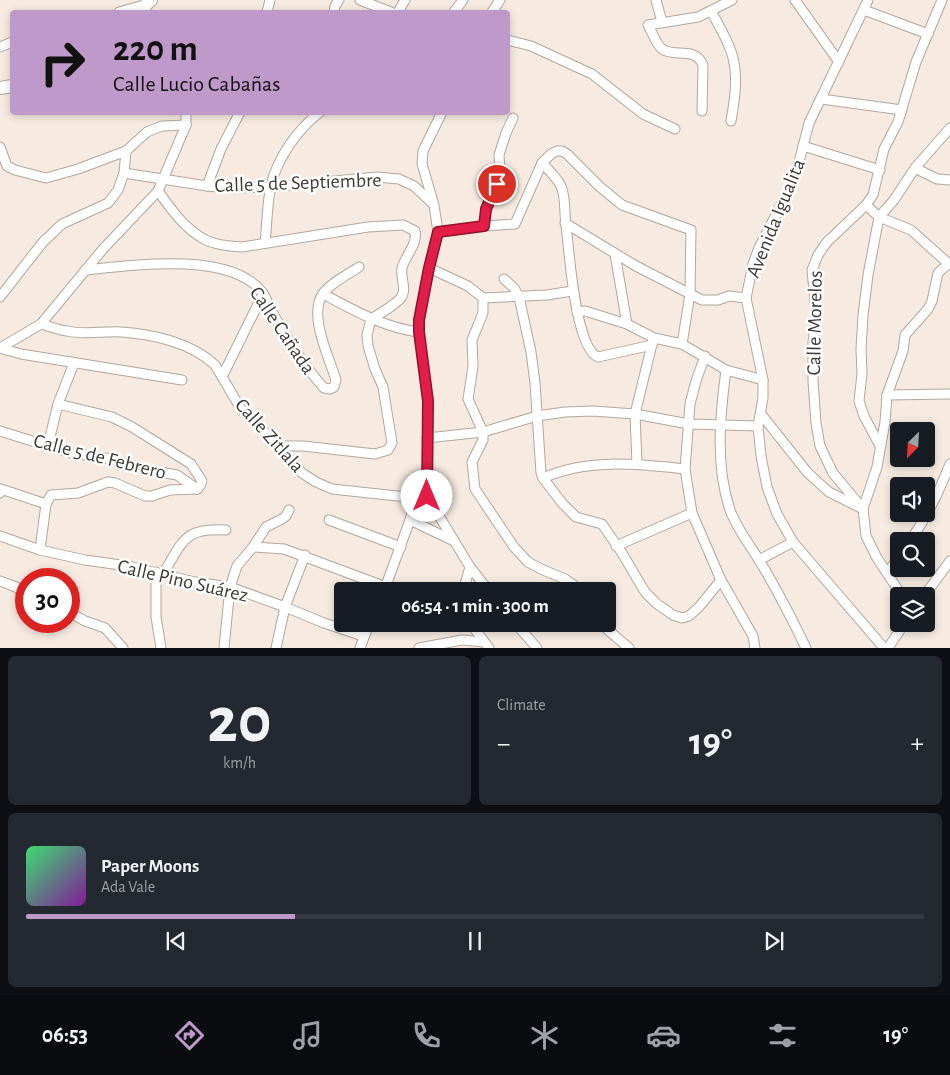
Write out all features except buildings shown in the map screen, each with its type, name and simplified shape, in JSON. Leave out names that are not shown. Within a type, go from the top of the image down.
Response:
[{"type":"street","points":[[360,0],[386,10]]},
{"type":"street","points":[[656,0],[662,22]]},
{"type":"street","points":[[795,0],[839,62]]},
{"type":"street","name":"Avenida Igualita","points":[[868,0],[809,123],[791,185],[759,248],[753,264],[746,298],[763,380],[761,414],[758,426],[767,487],[778,514],[793,542],[884,648]]},
{"type":"street","name":"Calle Morelos","points":[[864,509],[833,473],[820,446],[813,382],[813,343],[816,312],[812,270],[818,255],[828,242],[866,205],[873,195],[884,149],[898,122],[916,62],[942,0]]},
{"type":"street","points":[[702,111],[703,65],[700,58],[694,55],[664,50],[660,47],[648,25],[698,17],[726,1]]},
{"type":"street","points":[[128,10],[145,6]]},
{"type":"street","points":[[864,10],[928,34]]},
{"type":"street","points":[[711,11],[731,51],[736,75],[736,96],[730,121]]},
{"type":"street","points":[[510,41],[531,46],[592,74],[643,114],[675,129]]},
{"type":"street","points":[[821,99],[902,110]]},
{"type":"street","points":[[0,348],[40,324],[134,214],[158,191],[186,125],[186,115]]},
{"type":"street","points":[[207,186],[221,149],[238,115]]},
{"type":"street","points":[[265,243],[271,187],[275,172],[290,142],[317,115]]},
{"type":"street","points":[[441,115],[423,151],[422,164],[434,205],[438,232],[419,320],[428,401],[427,496],[470,567],[482,582]]},
{"type":"street","points":[[484,226],[486,209],[497,184],[500,170],[499,155],[513,118]]},
{"type":"street","points":[[0,147],[7,166],[46,178],[78,169],[126,150],[147,132],[162,126],[186,125]]},
{"type":"street","points":[[880,447],[864,416],[859,400],[862,374],[862,315],[879,217],[894,200],[915,168],[950,128]]},
{"type":"street","points":[[803,146],[880,170]]},
{"type":"street","points":[[0,297],[43,242],[62,224],[108,203],[118,190],[124,173],[126,150]]},
{"type":"street","points":[[438,232],[516,224],[542,163],[550,154],[562,151],[622,205],[691,230],[690,294],[682,344]]},
{"type":"street","points":[[542,163],[561,186],[569,241],[572,290],[577,312],[593,355],[598,357],[653,341],[682,344],[726,370],[763,380]]},
{"type":"street","points":[[915,168],[937,178],[950,180]]},
{"type":"street","name":"Calle 5 de Septiembre","points":[[124,173],[231,188],[271,187],[377,177],[399,179],[414,186],[434,205]]},
{"type":"street","points":[[158,191],[181,220],[194,232],[205,239],[221,244],[242,247],[391,225],[403,225],[415,231],[416,235],[402,269],[403,293],[401,298],[390,308],[371,319],[368,335],[368,346],[375,370],[383,387],[392,443],[388,450],[375,454],[304,446],[279,446]]},
{"type":"street","points":[[866,205],[879,217],[911,230],[949,265],[938,273],[932,301],[906,335],[903,351],[887,395],[877,467],[864,509],[866,536],[877,558],[897,587]]},
{"type":"street","points":[[565,223],[663,281],[702,300],[718,300],[729,296],[746,298]]},
{"type":"street","points":[[615,254],[627,324]]},
{"type":"street","name":"Calle Cañada","points":[[86,270],[168,264],[215,268],[233,272],[252,282],[263,294],[296,353],[324,388],[330,389],[334,387],[336,380],[317,320],[318,305],[323,294]]},
{"type":"street","points":[[359,267],[334,282],[323,294],[371,319],[402,330],[419,332]]},
{"type":"street","points":[[429,268],[468,286],[483,298],[547,295],[572,290]]},
{"type":"street","points":[[504,279],[514,288],[519,297],[531,352],[541,473],[543,478],[562,503],[576,517],[602,524],[646,592],[657,604],[673,614],[682,618],[689,616],[721,580]]},
{"type":"street","name":"Calle Zitlala","points":[[263,294],[223,375],[241,409],[279,446],[302,473],[316,482],[332,489],[416,498],[427,496]]},
{"type":"street","points":[[483,298],[483,313],[472,340],[473,366],[468,399],[483,432],[483,440],[472,462],[475,489],[514,547],[528,562],[569,582]]},
{"type":"street","points":[[577,312],[585,311],[627,324],[653,341]]},
{"type":"street","points":[[40,324],[68,332],[122,332],[158,338],[190,348],[209,359],[223,375]]},
{"type":"street","points":[[637,464],[635,414],[653,341]]},
{"type":"street","points":[[0,348],[21,354],[182,380]]},
{"type":"street","points":[[705,356],[690,404],[685,469],[692,513],[721,580],[753,636],[755,648]]},
{"type":"street","points":[[48,445],[58,404],[74,363]]},
{"type":"street","points":[[726,370],[722,396],[720,445],[722,480],[730,512],[786,607],[806,648]]},
{"type":"street","points":[[887,395],[950,394]]},
{"type":"street","points":[[40,550],[46,504],[51,495],[78,493],[108,482],[115,483],[145,496],[152,496],[170,490],[197,489],[202,481],[191,464],[132,427],[112,417],[58,404]]},
{"type":"street","points":[[427,438],[483,432],[537,416],[592,411],[635,414],[689,424],[758,426]]},
{"type":"street","points":[[761,414],[807,472],[829,492],[864,509]]},
{"type":"street","name":"Calle 5 de Febrero","points":[[0,431],[71,453],[112,459],[143,469],[178,475],[197,489]]},
{"type":"street","points":[[543,478],[559,471],[581,466],[637,464],[685,469]]},
{"type":"street","points":[[917,532],[935,501],[950,464]]},
{"type":"street","points":[[1,491],[46,504]]},
{"type":"street","points":[[388,582],[416,498]]},
{"type":"street","points":[[224,648],[230,587],[237,566],[253,547],[266,527],[282,520],[289,510]]},
{"type":"street","points":[[616,546],[692,513]]},
{"type":"street","points":[[329,520],[401,546]]},
{"type":"street","points":[[410,520],[454,541]]},
{"type":"street","points":[[161,648],[156,616],[160,573],[186,537],[204,530],[226,530]]},
{"type":"street","name":"Calle Pino Suárez","points":[[0,536],[40,550],[85,560],[128,566],[230,587],[363,636]]},
{"type":"street","points":[[759,560],[793,542]]},
{"type":"street","points":[[253,547],[284,549],[305,555],[369,582]]},
{"type":"street","points":[[276,648],[285,607],[305,555]]},
{"type":"street","points":[[931,587],[950,561]]},
{"type":"street","points":[[466,582],[470,567]]},
{"type":"street","points":[[0,582],[15,587]]},
{"type":"street","points":[[80,619],[105,628],[123,648]]},
{"type":"street","points":[[360,648],[365,632]]},
{"type":"street","points":[[477,632],[487,645]]},
{"type":"street","points":[[523,632],[537,648]]},
{"type":"street","points":[[610,632],[629,648]]},
{"type":"street","points":[[888,648],[899,632]]},
{"type":"street","points":[[419,648],[462,640],[487,645]]},
{"type":"route","points":[[427,496],[428,401],[420,348],[419,320],[429,268],[438,232],[484,226],[486,209],[497,184]]}]
